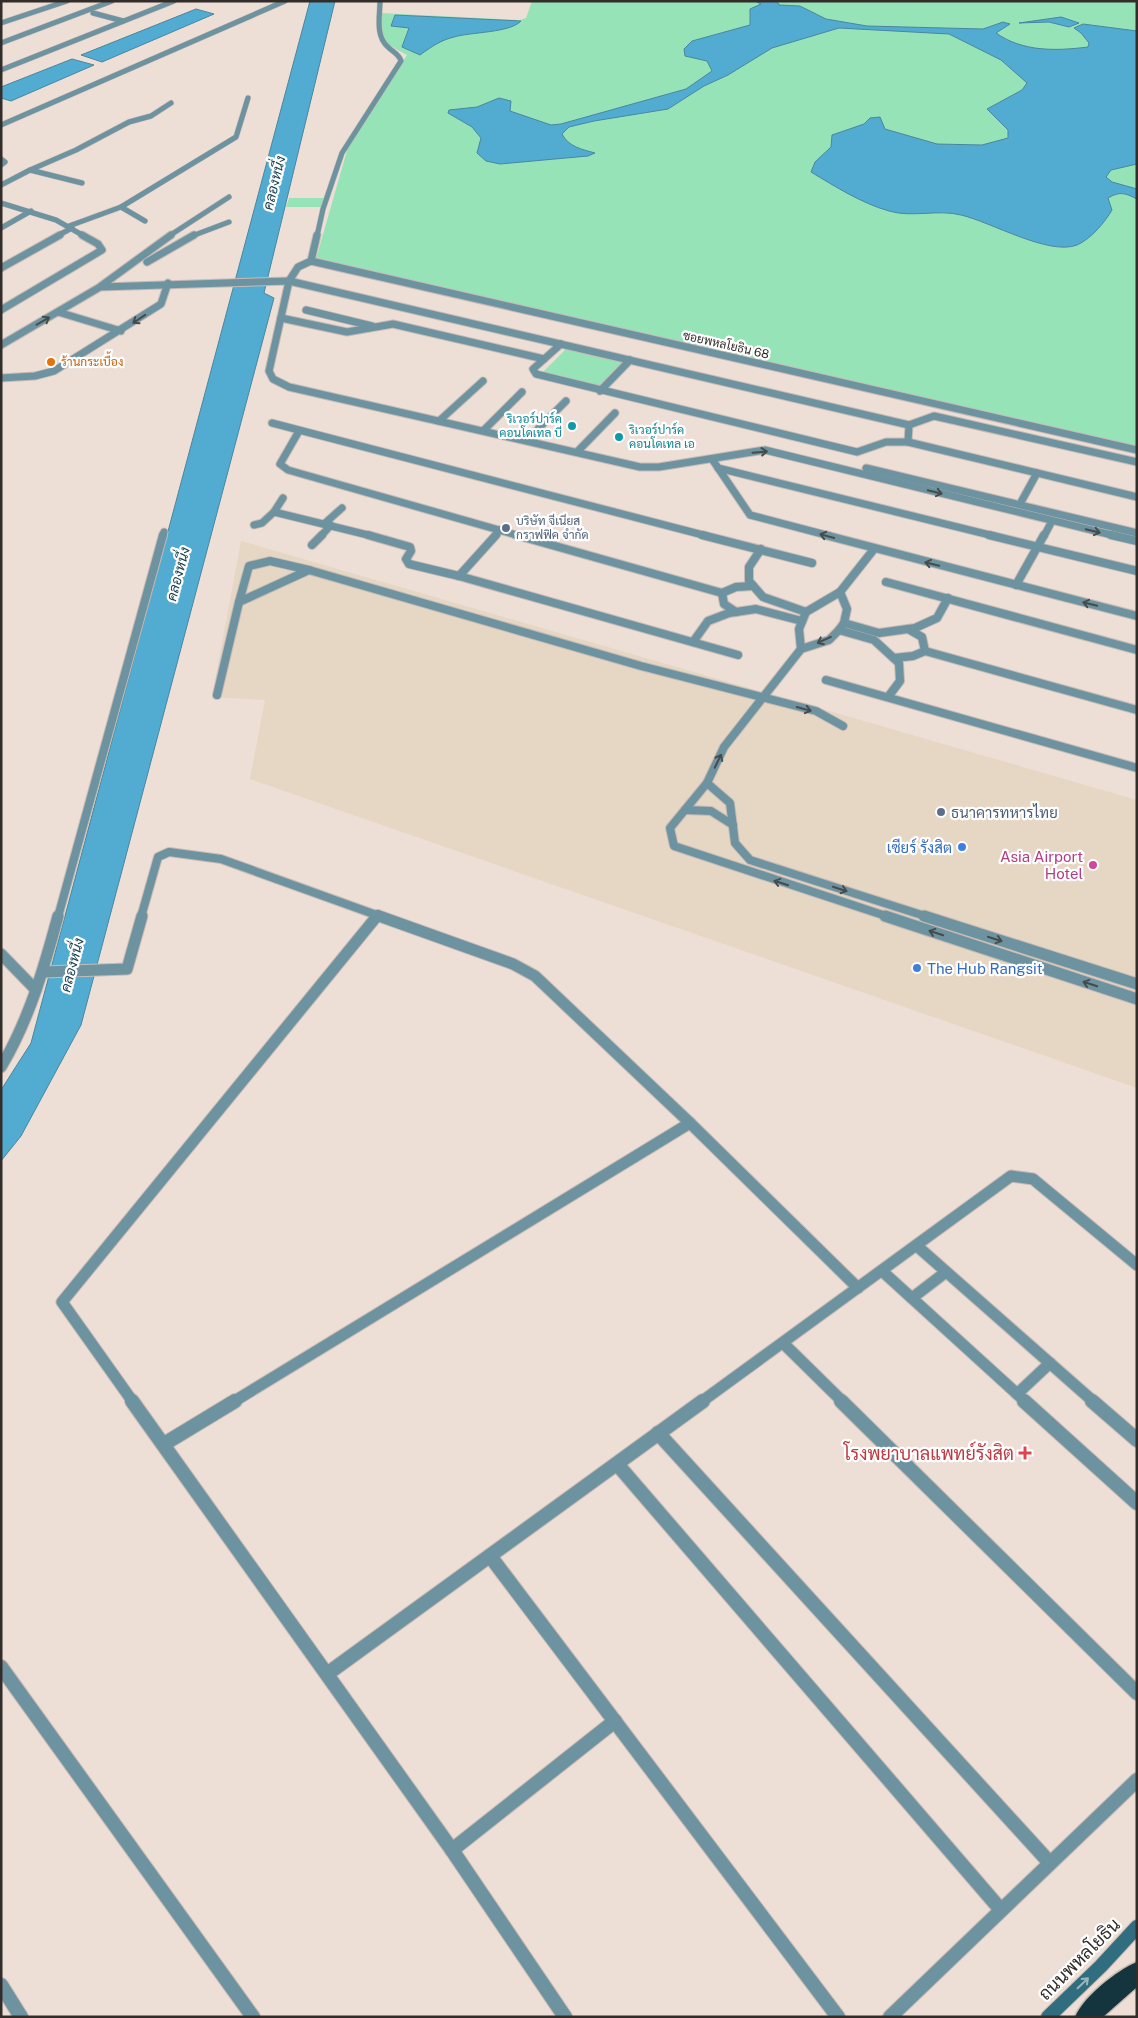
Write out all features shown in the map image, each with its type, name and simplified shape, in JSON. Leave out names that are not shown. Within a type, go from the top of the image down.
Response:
[{"type":"highway","points":[[1086,2017],[1108,1995],[1137,1973]]},
{"type":"main road","name":"ถนนพหลโยธิน","points":[[1048,2017],[1101,1966],[1137,1927]]},
{"type":"street","points":[[1,23],[67,1]]},
{"type":"street","points":[[1,43],[112,1]]},
{"type":"street","points":[[1,70],[174,1]]},
{"type":"street","points":[[1,125],[285,1]]},
{"type":"street","points":[[380,1],[378,27],[385,44],[398,54],[401,61],[342,153],[324,209],[311,260],[298,268],[290,281],[269,371],[270,375],[279,383],[439,421],[649,467],[765,450],[1137,542]]},
{"type":"street","points":[[57,4],[65,7]]},
{"type":"street","points":[[73,10],[82,13]]},
{"type":"street","points":[[93,13],[123,21]]},
{"type":"street","points":[[1,268],[71,227],[121,207],[236,137],[248,98]]},
{"type":"street","points":[[1,185],[56,157],[76,150],[128,122],[150,116],[171,103]]},
{"type":"street","points":[[1,159],[5,162],[1,165]]},
{"type":"street","points":[[30,170],[82,183]]},
{"type":"street","points":[[1,345],[100,287],[127,269],[182,226],[229,197]]},
{"type":"street","points":[[1,203],[71,227],[101,246],[100,252],[1,310]]},
{"type":"street","points":[[121,207],[145,221]]},
{"type":"street","points":[[1,228],[31,212]]},
{"type":"street","points":[[127,269],[139,267],[194,235],[229,222]]},
{"type":"street","name":"ซอยพหลโยธิน 68","points":[[311,260],[327,266],[1137,450]]},
{"type":"street","points":[[100,287],[168,283],[290,281],[908,425],[934,416],[1137,462]]},
{"type":"street","points":[[1,378],[48,374],[161,304],[168,283]]},
{"type":"street","points":[[306,310],[375,327]]},
{"type":"street","points":[[58,312],[121,330]]},
{"type":"street","points":[[281,318],[347,332],[393,324],[544,359]]},
{"type":"street","points":[[562,344],[533,369],[536,374],[857,452],[886,442],[908,442],[1137,497]]},
{"type":"street","points":[[600,391],[630,360]]},
{"type":"street","points":[[439,421],[483,381]]},
{"type":"street","points":[[484,430],[522,392]]},
{"type":"street","points":[[527,440],[566,402]]},
{"type":"street","points":[[577,452],[614,413]]},
{"type":"street","points":[[272,423],[812,563]]},
{"type":"street","points":[[908,425],[908,442]]},
{"type":"street","points":[[298,431],[282,459],[280,464],[282,468],[722,594],[736,587],[754,586]]},
{"type":"street","points":[[857,452],[870,476]]},
{"type":"street","points":[[712,459],[750,515],[874,549],[1137,616]]},
{"type":"street","points":[[718,468],[1137,571]]},
{"type":"street","points":[[866,468],[1137,533]]},
{"type":"street","points":[[1020,504],[1037,473]]},
{"type":"street","points":[[254,525],[262,523],[274,512],[283,498]]},
{"type":"street","points":[[312,545],[342,508]]},
{"type":"street","points":[[274,512],[328,524],[410,547],[411,552],[406,559],[409,564],[738,655]]},
{"type":"street","points":[[1016,586],[1052,521]]},
{"type":"street","points":[[458,576],[500,530]]},
{"type":"street","points":[[1,1067],[14,1045],[45,972],[164,532]]},
{"type":"street","points":[[761,549],[749,567],[749,581],[763,598],[806,612]]},
{"type":"street","points":[[801,649],[799,629],[806,612],[820,602],[840,592],[874,549]]},
{"type":"street","points":[[217,695],[249,566],[270,561],[309,570],[641,666],[764,697],[816,712],[843,726]]},
{"type":"street","points":[[239,602],[309,570]]},
{"type":"street","points":[[886,582],[1137,650]]},
{"type":"street","points":[[840,592],[847,609],[842,626],[829,640],[801,649],[724,747],[707,783],[670,828],[674,846],[1137,999]]},
{"type":"street","points":[[722,594],[724,604],[736,612]]},
{"type":"street","points":[[842,626],[879,633],[908,629],[936,618],[948,598]]},
{"type":"street","points":[[693,642],[708,621],[736,612],[756,610],[802,621]]},
{"type":"street","points":[[842,626],[874,640],[900,663],[900,681],[888,697]]},
{"type":"street","points":[[908,629],[922,637],[925,651]]},
{"type":"street","points":[[894,658],[913,656],[925,651],[1137,710]]},
{"type":"street","points":[[826,680],[1137,768]]},
{"type":"street","points":[[707,783],[730,803],[735,843],[750,860],[1137,984]]},
{"type":"street","points":[[685,810],[702,808],[710,810],[733,825]]},
{"type":"street","points":[[45,972],[124,970],[129,966],[158,857],[169,852],[220,859],[378,914],[513,964],[535,976],[690,1123],[858,1288]]},
{"type":"street","points":[[378,914],[62,1302],[452,1850],[565,2017]]},
{"type":"street","points":[[1,954],[36,990]]},
{"type":"street","points":[[164,1444],[690,1123]]},
{"type":"street","points":[[327,1674],[1011,1176],[1033,1179],[1137,1265]]},
{"type":"street","points":[[917,1246],[1137,1440]]},
{"type":"street","points":[[882,1271],[1137,1503]]},
{"type":"street","points":[[912,1298],[946,1272]]},
{"type":"street","points":[[783,1343],[1137,1693]]},
{"type":"street","points":[[1017,1394],[1050,1363]]},
{"type":"street","points":[[658,1433],[1050,1863]]},
{"type":"street","points":[[617,1464],[1001,1910]]},
{"type":"street","points":[[490,1556],[838,2017]]},
{"type":"street","points":[[1,1667],[253,2017]]},
{"type":"street","points":[[452,1850],[615,1721]]},
{"type":"street","points":[[890,2017],[1137,1780]]},
{"type":"street","points":[[1,1985],[21,2017]]},
{"type":"shaded area","points":[[241,541],[1137,800],[1137,1088],[250,779],[265,700],[212,697]]},
{"type":"green space","points":[[532,1],[1137,1],[1137,446],[316,259],[348,147],[407,55],[384,40],[380,30],[380,13],[520,20],[526,18]]},
{"type":"green space","points":[[289,198],[324,198],[322,207],[286,207]]},
{"type":"green space","points":[[566,349],[624,363],[601,386],[543,372]]},
{"type":"water","name":"คลองหนึ่ง","points":[[310,1],[335,1],[264,293],[274,298],[81,1025],[21,1136],[1,1161],[1,1090],[31,1043]]},
{"type":"water","points":[[755,1],[777,1],[779,5],[800,6],[826,19],[867,26],[983,29],[1003,22],[1010,24],[996,33],[1017,44],[1040,49],[1088,47],[1089,43],[1074,28],[1083,24],[1137,31],[1137,164],[1111,170],[1106,177],[1112,182],[1137,189],[1137,199],[1122,194],[1116,194],[1108,198],[1112,210],[1102,225],[1092,234],[1077,245],[1065,247],[1051,246],[952,213],[907,214],[879,208],[839,189],[811,172],[815,162],[831,147],[832,135],[864,124],[870,118],[880,117],[885,129],[937,144],[982,145],[1008,138],[1008,130],[987,109],[1022,90],[1027,83],[1001,60],[949,34],[839,28],[772,48],[728,75],[704,86],[668,109],[569,127],[562,134],[568,142],[576,147],[595,153],[588,156],[500,164],[486,161],[477,153],[481,138],[472,127],[448,113],[449,110],[477,107],[499,98],[511,101],[510,111],[551,125],[561,124],[686,89],[712,71],[707,61],[685,56],[684,49],[692,41],[750,25],[750,9],[761,4]]},
{"type":"water","points":[[196,9],[214,14],[102,62],[81,55]]},
{"type":"water","points":[[395,15],[521,21],[508,28],[449,38],[420,55],[402,47],[409,28],[391,26]]},
{"type":"water","points":[[1061,17],[1079,23],[1069,27],[1049,22],[1019,23]]},
{"type":"water","points":[[72,59],[94,65],[11,101],[1,98],[1,87]]},
{"type":"place","name":"ร้านกระเบื้อง","points":[[51,362]]},
{"type":"place","name":"ริเวอร์ปาร์ค คอนโดเทล บี","points":[[572,426]]},
{"type":"place","name":"ริเวอร์ปาร์ค คอนโดเทล เอ","points":[[619,437]]},
{"type":"place","name":"บริษัท จีเนียส กราฟฟิค จำกัด","points":[[506,528]]},
{"type":"place","name":"ธนาคารทหารไทย","points":[[941,812]]},
{"type":"place","name":"เซียร์ รังสิต","points":[[962,847]]},
{"type":"place","name":"Asia Airport Hotel","points":[[1093,865]]},
{"type":"place","name":"The Hub Rangsit","points":[[917,968]]},
{"type":"place","name":"โรงพยาบาลแพทย์รังสิต","points":[[1025,1453]]}]
